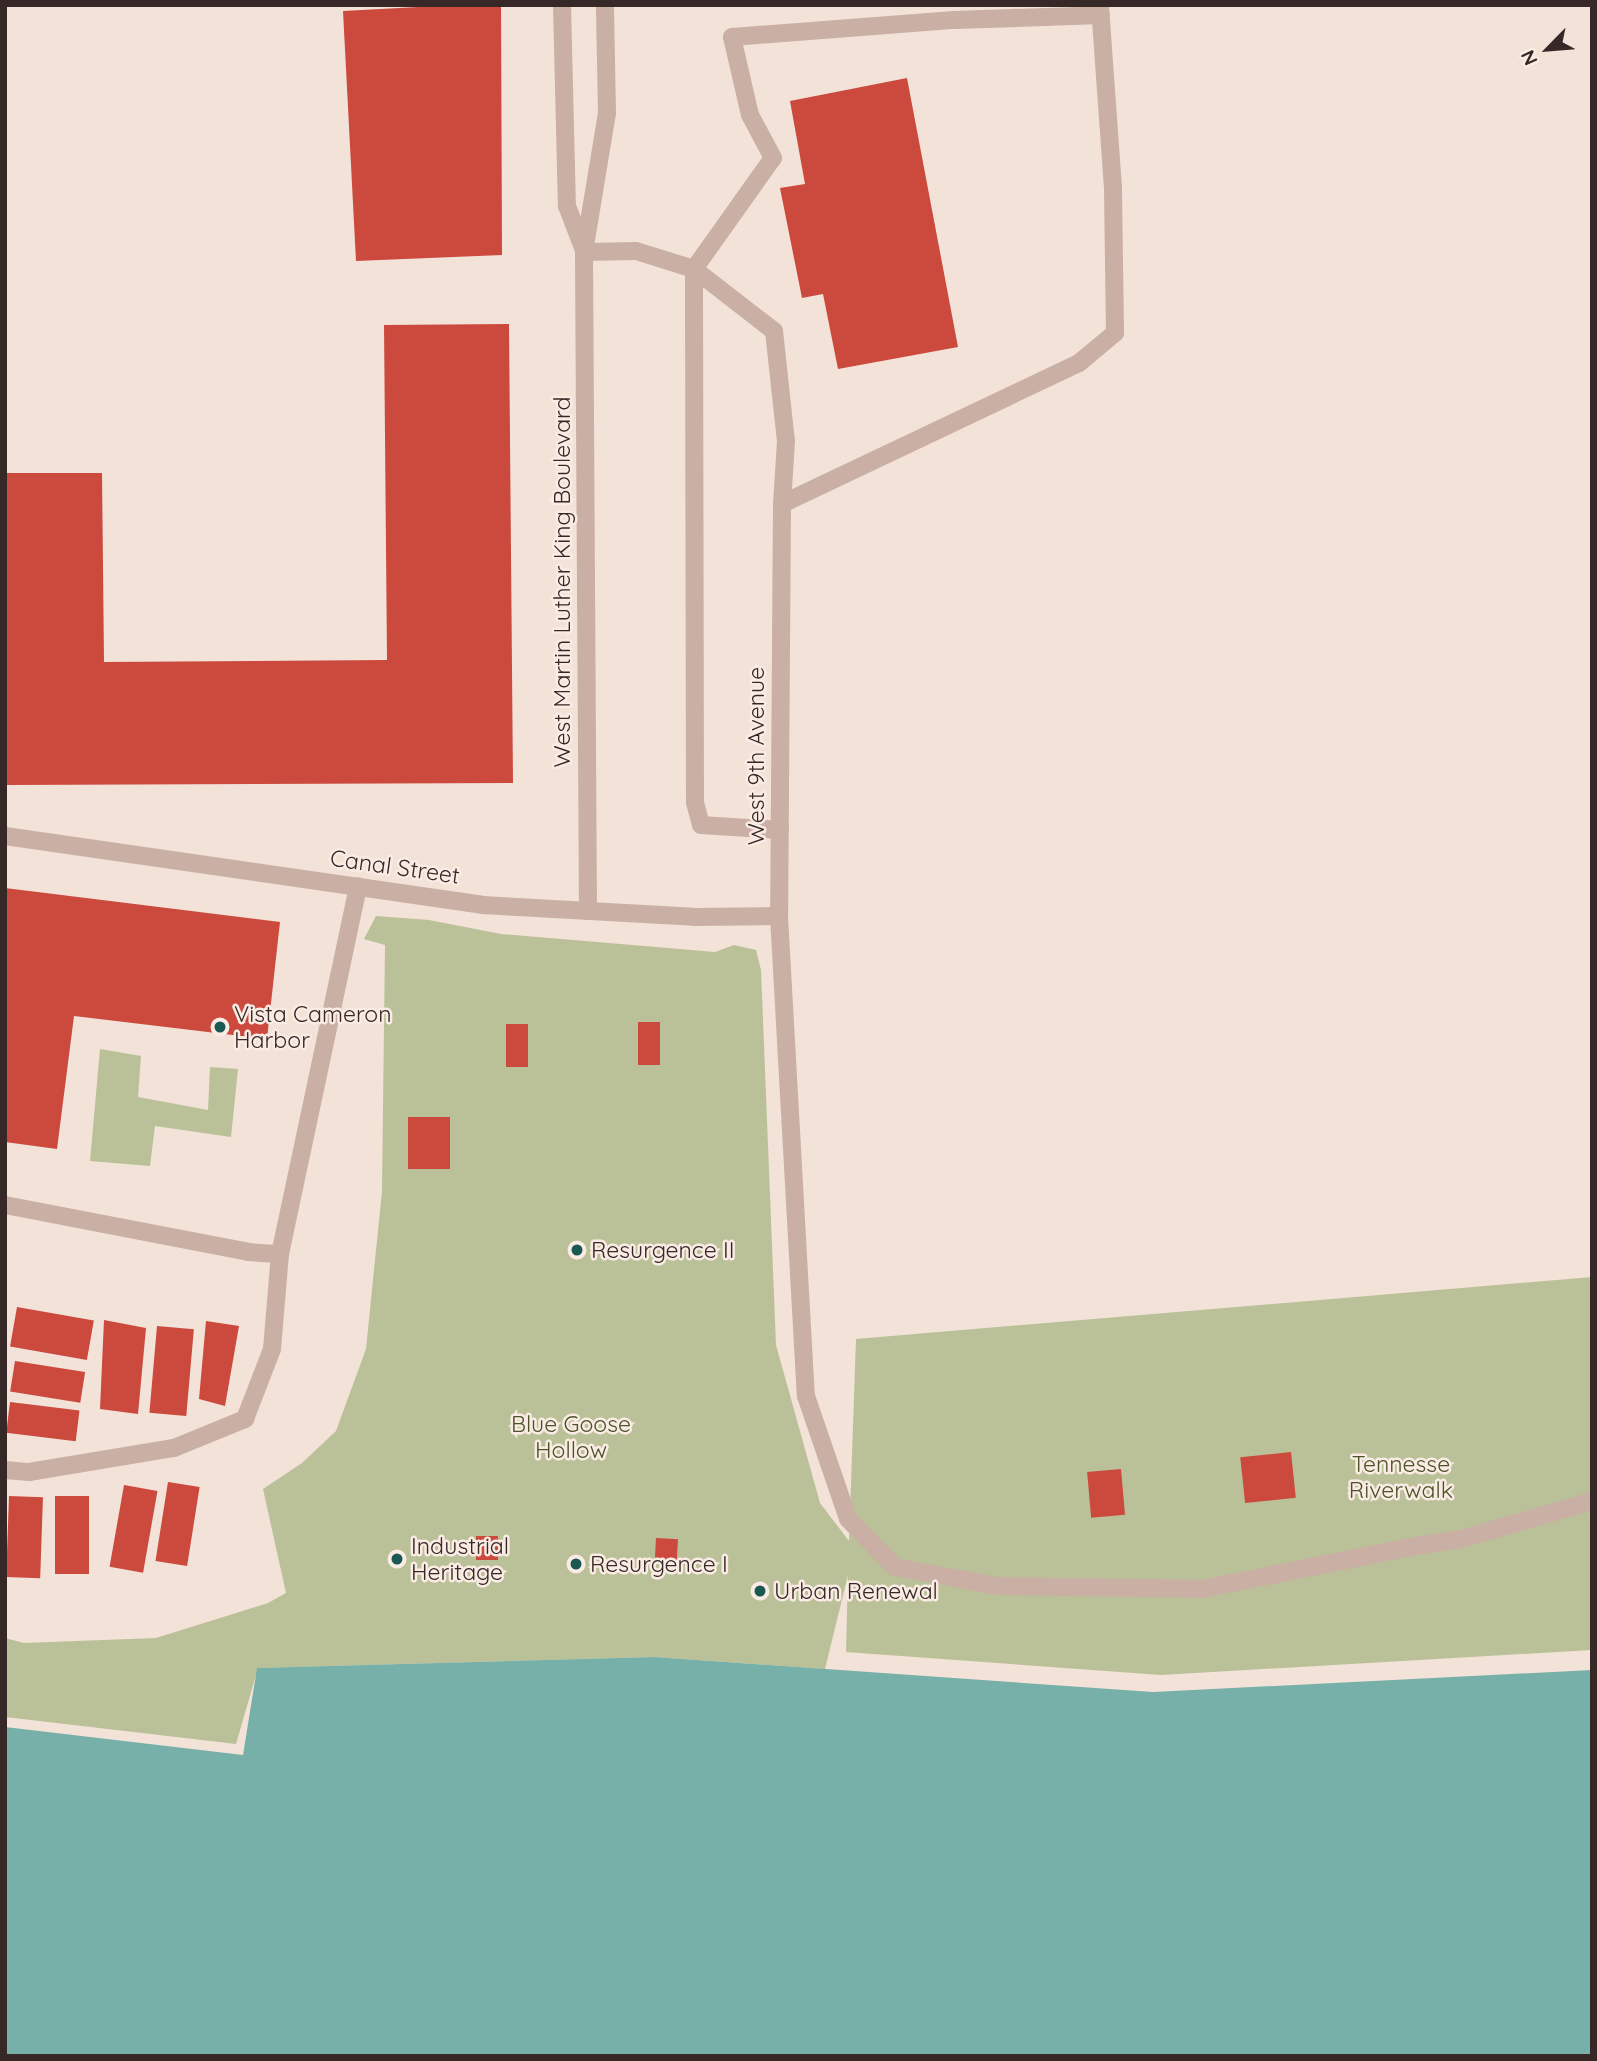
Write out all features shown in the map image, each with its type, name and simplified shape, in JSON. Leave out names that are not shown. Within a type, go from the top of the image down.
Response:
[{"type":"street","name":"West Martin Luther King Boulevard","points":[[562,5],[567,206],[584,252]]},
{"type":"street","name":"West Martin Luther King Boulevard","points":[[588,911],[584,252],[607,113],[605,5]]},
{"type":"street","points":[[780,830],[701,825],[695,803],[694,269],[773,158],[750,115],[732,37],[1101,10],[1112,188],[1115,333],[1079,363],[782,504]]},
{"type":"street","name":"West 9th Avenue","points":[[584,252],[636,251],[694,269],[774,331],[786,440],[782,504],[779,916],[806,1396],[848,1519],[895,1567],[998,1586],[1202,1589],[1461,1539],[1592,1501]]},
{"type":"street","name":"Canal Street","points":[[5,836],[482,905],[694,917],[779,916]]},
{"type":"street","points":[[5,1470],[29,1472],[174,1448],[245,1419],[272,1349],[281,1254],[358,886]]},
{"type":"street","points":[[5,1205],[247,1252],[281,1254]]},
{"type":"green space","points":[[376,916],[429,920],[501,934],[715,952],[734,945],[756,950],[761,970],[776,1345],[820,1503],[849,1541],[856,1339],[1592,1277],[1592,1650],[1161,1675],[846,1652],[848,1575],[825,1669],[654,1657],[258,1668],[236,1744],[5,1717],[5,1638],[24,1643],[156,1638],[268,1603],[286,1593],[263,1489],[302,1463],[336,1431],[366,1349],[382,1191],[385,945],[364,939]]},
{"type":"green space","points":[[100,1049],[141,1056],[138,1097],[208,1110],[210,1067],[238,1069],[231,1137],[155,1126],[150,1166],[90,1161]]},
{"type":"water","points":[[654,1657],[1153,1692],[1592,1670],[1592,2056],[5,2056],[5,1727],[243,1755],[257,1668]]},
{"type":"building","points":[[501,5],[502,255],[356,261],[343,11]]},
{"type":"building","points":[[907,78],[958,347],[838,369],[823,294],[802,298],[780,188],[805,184],[790,101]]},
{"type":"building","points":[[509,324],[513,783],[5,785],[5,473],[102,473],[104,662],[387,660],[384,325]]},
{"type":"building","name":"Vista Cameron Harbor","points":[[5,888],[280,922],[267,1039],[74,1016],[57,1149],[5,1142]]},
{"type":"building","points":[[638,1022],[660,1022],[660,1065],[638,1065]]},
{"type":"building","points":[[506,1024],[528,1024],[528,1067],[506,1067]]},
{"type":"building","points":[[408,1117],[450,1117],[450,1169],[408,1169]]},
{"type":"building","points":[[17,1307],[94,1321],[87,1360],[10,1346]]},
{"type":"building","points":[[104,1320],[146,1328],[138,1414],[100,1409]]},
{"type":"building","points":[[206,1321],[239,1326],[225,1406],[199,1399]]},
{"type":"building","points":[[157,1326],[194,1329],[186,1416],[149,1413]]},
{"type":"building","points":[[15,1361],[85,1372],[80,1403],[10,1392]]},
{"type":"building","points":[[10,1402],[79,1411],[76,1441],[6,1433]]},
{"type":"building","points":[[1291,1452],[1296,1498],[1245,1503],[1240,1457]]},
{"type":"building","points":[[1121,1469],[1125,1515],[1091,1518],[1087,1472]]},
{"type":"building","points":[[168,1482],[200,1487],[187,1566],[155,1561]]},
{"type":"building","points":[[124,1485],[157,1491],[143,1573],[110,1567]]},
{"type":"building","points":[[9,1496],[43,1497],[40,1578],[6,1577]]},
{"type":"building","points":[[55,1496],[89,1496],[89,1574],[55,1574]]},
{"type":"building","points":[[476,1536],[498,1536],[498,1560],[476,1560]]},
{"type":"building","points":[[656,1538],[678,1539],[677,1563],[655,1562]]},
{"type":"place","name":"Vista Cameron Harbor","points":[[220,1027]]},
{"type":"place","name":"Resurgence II","points":[[577,1250]]},
{"type":"place","name":"Industrial Heritage","points":[[397,1559]]},
{"type":"place","name":"Resurgence I","points":[[576,1564]]},
{"type":"place","name":"Urban Renewal","points":[[760,1591]]},
{"type":"park label","name":"Blue Goose Hollow","points":[[571,1437]]},
{"type":"park label","name":"Tennesse Riverwalk","points":[[1401,1477]]}]
